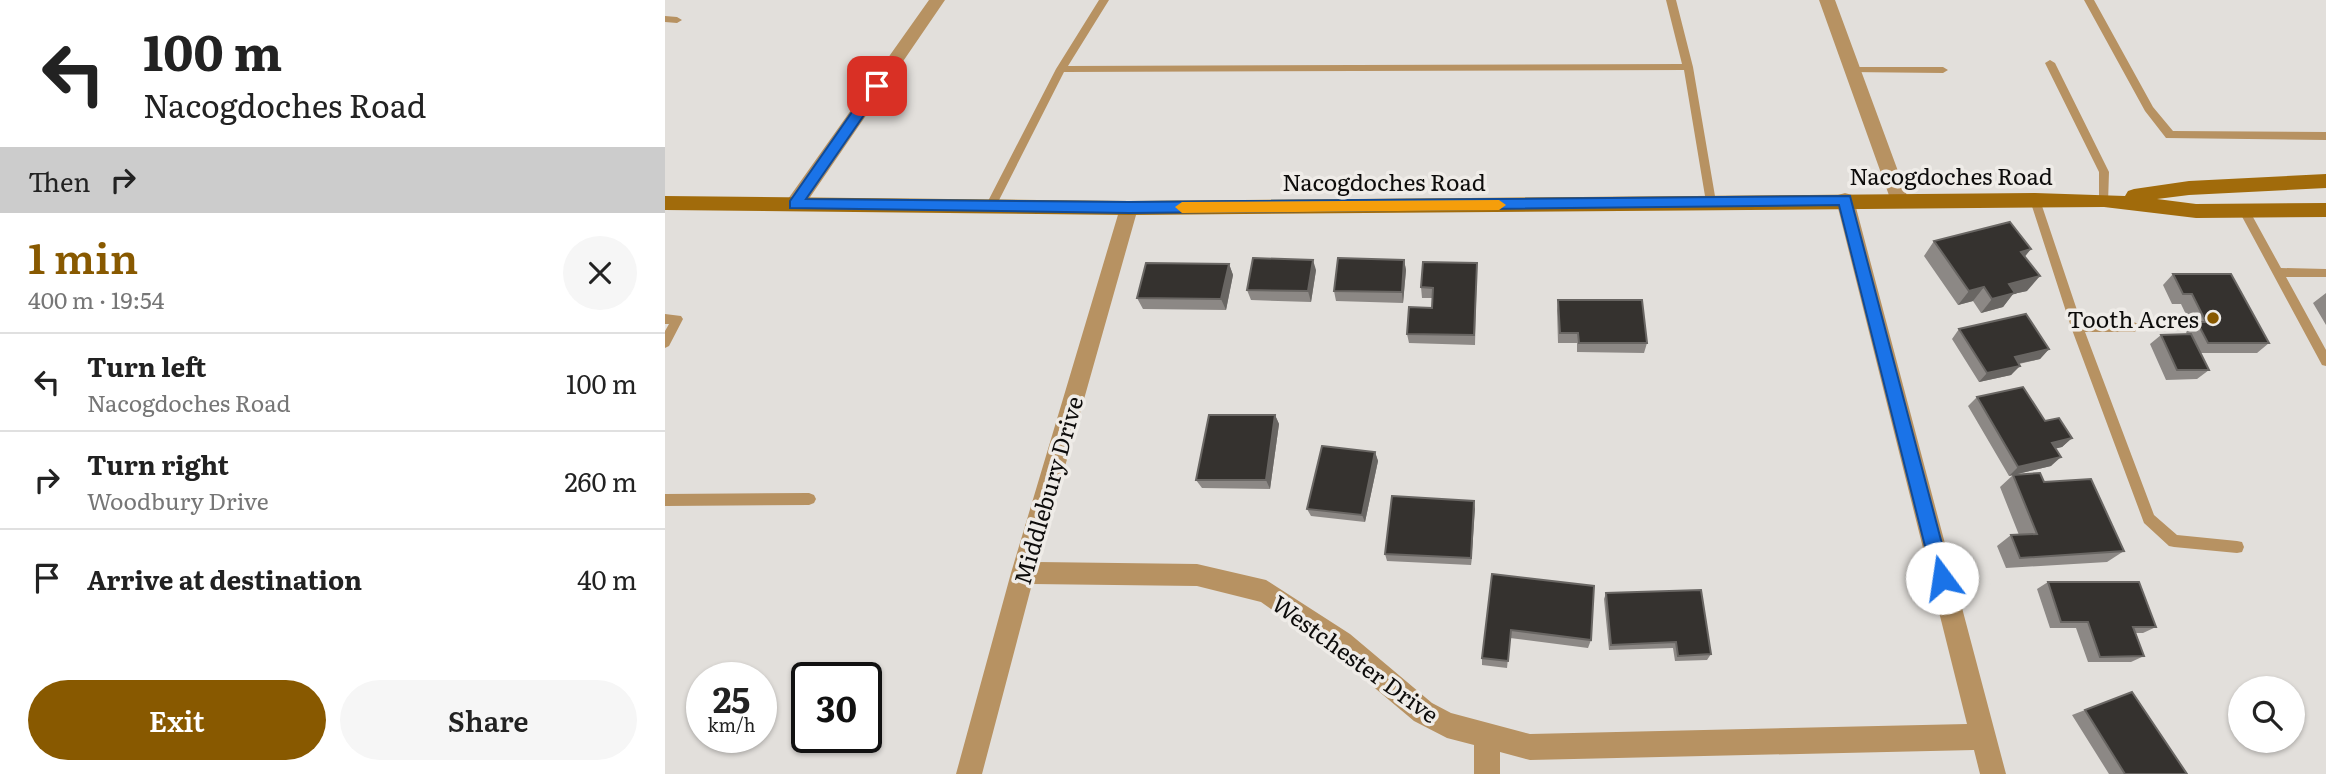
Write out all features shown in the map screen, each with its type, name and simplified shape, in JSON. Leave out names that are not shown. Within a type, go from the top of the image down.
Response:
[{"type":"main road","name":"Nacogdoches Road","points":[[2104,200],[2189,188],[2326,181]]},
{"type":"main road","name":"Nacogdoches Road","points":[[665,204],[1129,208],[1845,200],[2104,200],[2196,211],[2326,210]]},
{"type":"street","points":[[795,204],[937,0]]},
{"type":"street","points":[[1827,0],[1900,201]]},
{"type":"street","points":[[1845,200],[1993,774]]},
{"type":"street","name":"Middlebury Drive","points":[[969,774],[1023,573],[1129,208]]},
{"type":"street","name":"Westchester Drive","points":[[1023,573],[1197,575],[1266,592],[1341,643],[1423,712],[1447,725],[1529,747],[1982,737]]},
{"type":"street","points":[[1487,735],[1487,774]]},
{"type":"lane","points":[[991,205],[1061,69],[1104,0]]},
{"type":"lane","points":[[1671,0],[1688,67],[1711,202]]},
{"type":"lane","points":[[2089,0],[2149,109],[2170,135],[2326,136]]},
{"type":"lane","points":[[665,19],[677,20]]},
{"type":"lane","points":[[2050,63],[2104,172],[2104,200]]},
{"type":"lane","points":[[1061,69],[1688,67]]},
{"type":"lane","points":[[1851,70],[1943,70]]},
{"type":"lane","points":[[2035,200],[2077,327],[2149,519],[2174,541],[2237,547]]},
{"type":"lane","points":[[2244,211],[2326,360]]},
{"type":"lane","points":[[2276,272],[2326,273]]},
{"type":"lane","points":[[665,319],[677,319],[665,342]]},
{"type":"lane","points":[[2077,327],[2134,327]]},
{"type":"lane","points":[[665,500],[809,499]]},
{"type":"building","points":[[2010,222],[2031,249],[2021,252],[2040,276],[2009,284],[2015,293],[1992,299],[1984,287],[1969,291],[1934,241]]},
{"type":"building","points":[[1253,258],[1313,260],[1308,291],[1247,290]]},
{"type":"building","points":[[1338,258],[1404,260],[1402,292],[1334,291]]},
{"type":"building","points":[[1423,262],[1477,263],[1474,335],[1407,334],[1409,307],[1432,308],[1433,288],[1421,287]]},
{"type":"building","points":[[1146,263],[1229,264],[1221,299],[1137,298]]},
{"type":"building","points":[[2173,274],[2231,274],[2269,343],[2208,343],[2197,322],[2206,322],[2192,294],[2183,294]]},
{"type":"building","points":[[1558,300],[1642,300],[1647,343],[1579,343],[1578,333],[1560,333]]},
{"type":"building","points":[[2026,314],[2049,349],[2015,357],[2020,366],[1987,373],[1959,329]]},
{"type":"building","points":[[2191,334],[2209,370],[2177,370],[2161,335]]},
{"type":"building","points":[[2023,387],[2045,421],[2059,418],[2072,438],[2052,443],[2061,457],[2018,467],[1977,397]]},
{"type":"building","points":[[1209,415],[1275,415],[1266,480],[1196,480]]},
{"type":"building","points":[[1322,446],[1375,452],[1362,515],[1307,509]]},
{"type":"building","points":[[2040,473],[2044,482],[2091,479],[2124,551],[2020,558],[2011,535],[2037,534],[2013,475]]},
{"type":"building","points":[[1392,496],[1474,501],[1471,558],[1385,554]]},
{"type":"building","points":[[1492,574],[1594,586],[1591,640],[1511,630],[1508,661],[1482,658]]},
{"type":"building","points":[[2048,582],[2139,582],[2156,627],[2133,627],[2144,656],[2100,657],[2088,622],[2061,622]]},
{"type":"building","points":[[1701,590],[1711,654],[1678,656],[1676,642],[1611,645],[1606,593]]},
{"type":"building","points":[[2132,692],[2187,774],[2125,774],[2085,710]]},
{"type":"slow traffic","points":[[1182,207],[1499,205]]},
{"type":"place","name":"Tooth Acres","points":[[2213,318]]},
{"type":"route","points":[[877,86],[795,204],[1129,208],[1845,200],[1942,578]]}]
